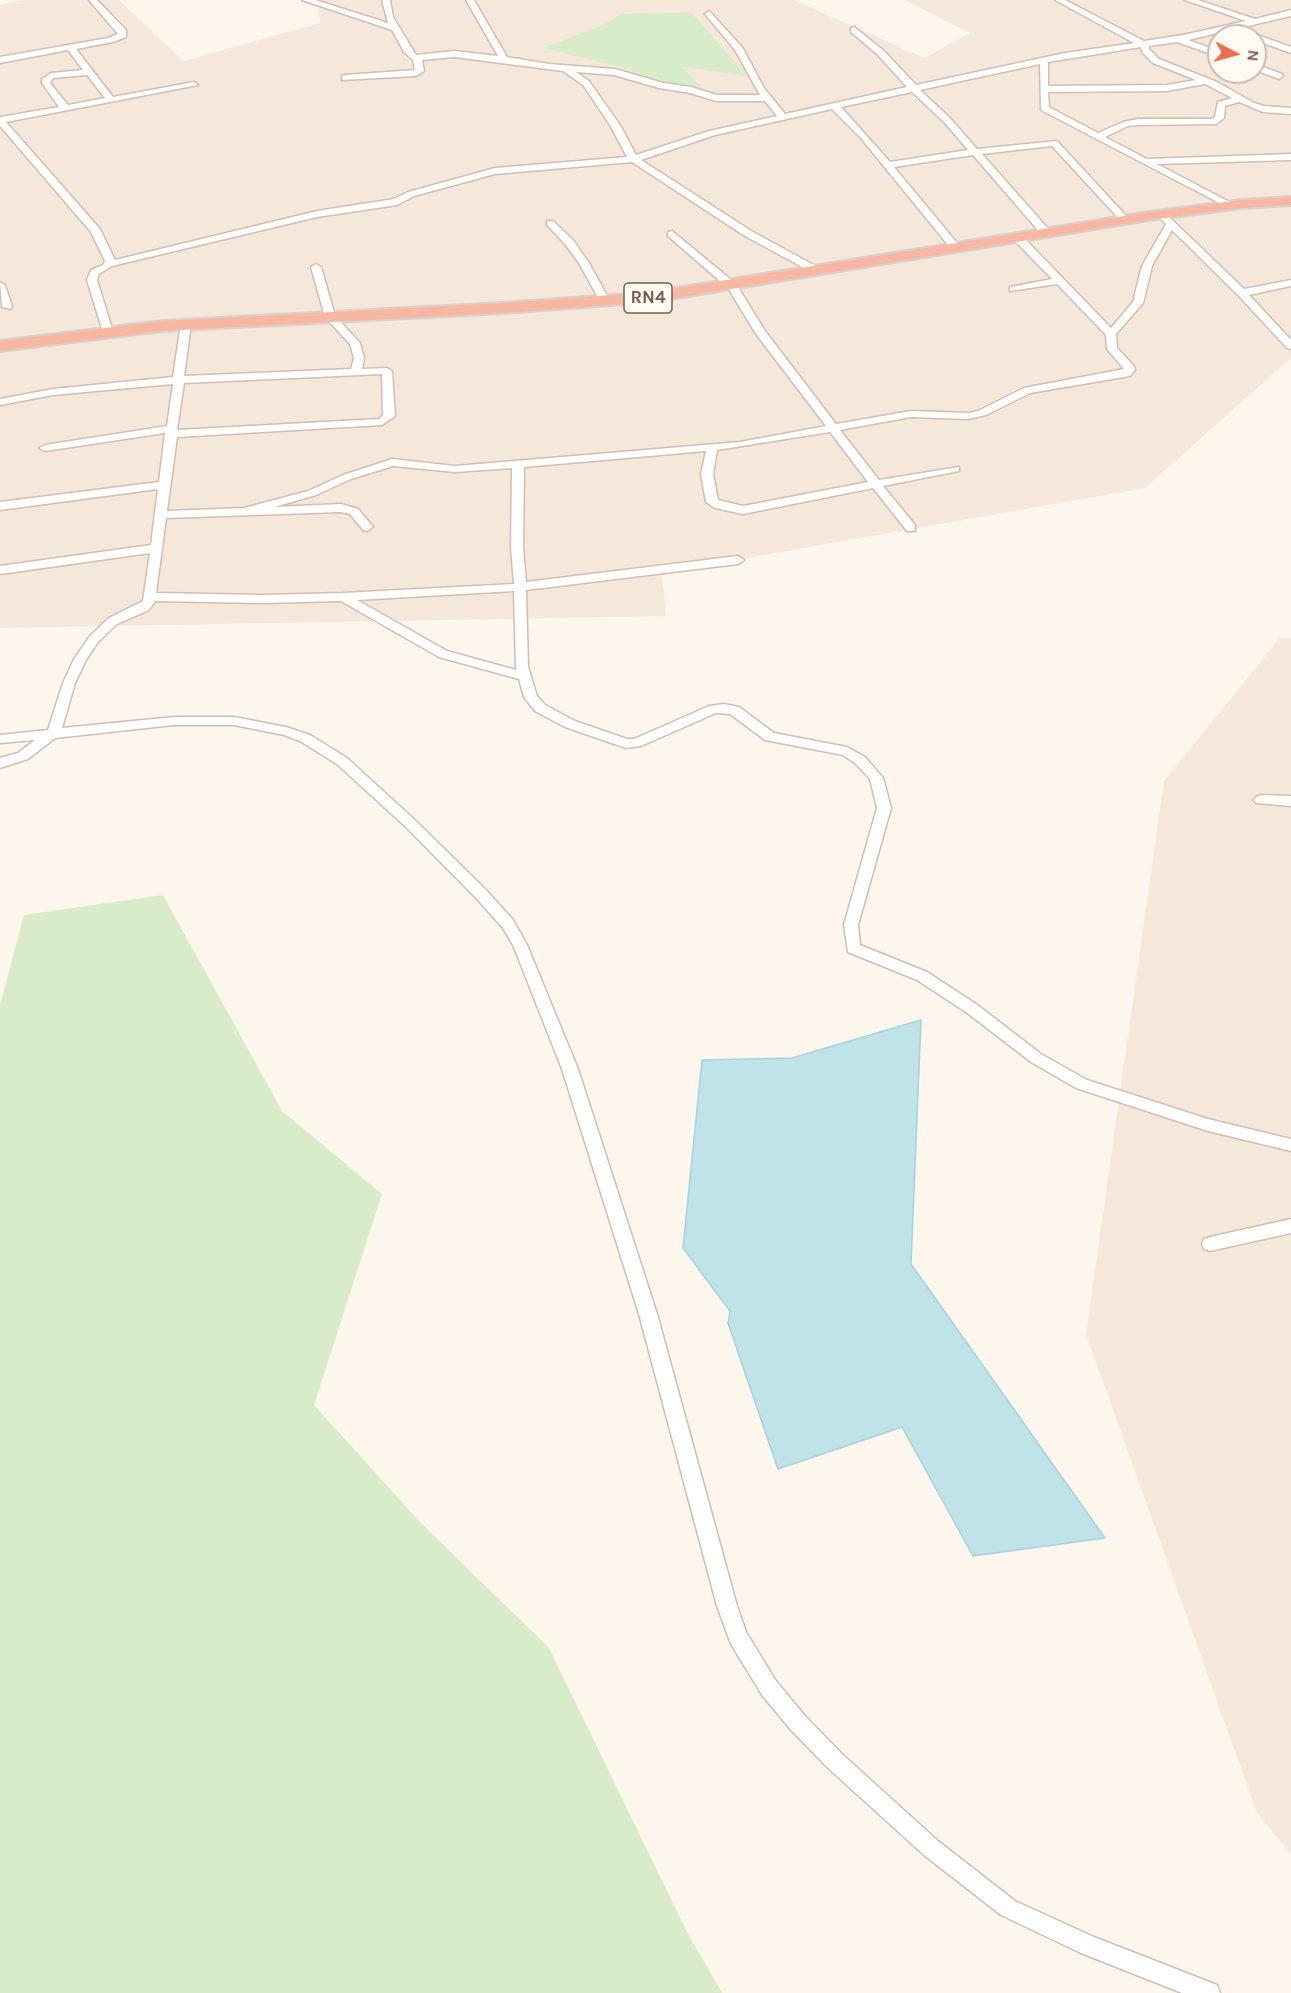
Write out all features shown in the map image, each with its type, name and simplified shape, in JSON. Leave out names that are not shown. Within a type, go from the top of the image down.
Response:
[{"type":"highway","name":"RN4","points":[[0,346],[186,324],[605,301],[732,286],[1125,220],[1167,220],[1232,206],[1291,201]]},
{"type":"street","points":[[306,0],[395,28]]},
{"type":"street","points":[[345,78],[416,73],[420,70],[417,59],[407,50],[389,17],[386,0]]},
{"type":"street","points":[[470,0],[504,59]]},
{"type":"street","points":[[1059,0],[1146,45]]},
{"type":"street","points":[[1189,0],[1256,21]]},
{"type":"street","points":[[0,60],[110,40],[123,35],[122,30],[93,1]]},
{"type":"street","points":[[709,14],[739,49],[757,85],[783,117]]},
{"type":"street","points":[[1230,14],[1232,24]]},
{"type":"street","points":[[1242,24],[1288,16]]},
{"type":"street","points":[[854,30],[881,52],[947,120],[1047,234]]},
{"type":"street","points":[[108,332],[92,280],[95,272],[110,264],[317,214],[397,202],[411,194],[495,171],[634,159],[696,138],[783,117],[1065,56],[1146,45],[1207,32]]},
{"type":"street","points":[[1178,39],[1207,50]]},
{"type":"street","points":[[1267,41],[1291,50]]},
{"type":"street","points":[[1146,45],[1145,50],[1156,61],[1205,81],[1239,99],[1263,109],[1291,111]]},
{"type":"street","points":[[70,47],[110,99]]},
{"type":"street","points":[[417,59],[454,54],[504,59],[565,68],[615,72],[662,86],[691,90],[716,98],[768,98]]},
{"type":"street","points":[[1044,62],[1046,89],[1044,108],[1232,206]]},
{"type":"street","points":[[565,68],[586,83],[615,125],[627,151],[634,159],[749,234],[819,272]]},
{"type":"street","points":[[66,109],[46,83],[46,79],[51,76],[91,72]]},
{"type":"street","points":[[1267,72],[1279,76]]},
{"type":"street","points":[[1046,89],[1167,88],[1205,81]]},
{"type":"street","points":[[0,120],[194,85]]},
{"type":"street","points":[[1097,137],[1118,127],[1138,122],[1213,122],[1219,118],[1221,104],[1239,99]]},
{"type":"street","points":[[835,106],[888,165],[957,249]]},
{"type":"street","points":[[0,120],[96,231],[110,264]]},
{"type":"street","points":[[888,165],[1054,143],[1125,220]]},
{"type":"street","points":[[1145,162],[1291,157]]},
{"type":"street","points":[[1111,334],[1138,303],[1147,266],[1167,220],[1242,293],[1291,346]]},
{"type":"street","points":[[550,223],[579,256],[597,283],[605,301]]},
{"type":"street","points":[[672,234],[732,286],[760,332],[911,528]]},
{"type":"street","points":[[247,511],[294,499],[347,477],[392,462],[448,469],[712,447],[770,440],[911,414],[969,416],[982,413],[1028,390],[1126,374],[1130,370],[1129,366],[1112,349],[1111,334],[1018,238]]},
{"type":"street","points":[[316,267],[330,317],[355,343],[359,358],[356,372]]},
{"type":"street","points":[[1014,289],[1058,281]]},
{"type":"street","points":[[1242,293],[1291,283]]},
{"type":"street","points":[[0,285],[7,307]]},
{"type":"street","points":[[0,763],[23,756],[54,732],[69,683],[84,653],[113,621],[145,607],[151,597],[170,431],[186,324]]},
{"type":"street","points":[[0,402],[52,392],[179,380],[387,371],[389,416],[382,422],[170,431],[45,448]]},
{"type":"street","points":[[712,447],[707,474],[709,496],[712,502],[728,509],[743,510],[955,469]]},
{"type":"street","points":[[518,464],[517,548],[523,676],[531,697],[540,708],[570,724],[618,742],[636,743],[714,709],[724,708],[734,710],[770,737],[847,752],[860,760],[876,778],[884,808],[851,925],[853,948],[922,976],[971,1008],[1036,1058],[1082,1084],[1208,1125],[1291,1145]]},
{"type":"street","points":[[0,506],[164,485]]},
{"type":"street","points":[[161,515],[348,509],[362,518],[367,527]]},
{"type":"street","points":[[0,570],[156,548]]},
{"type":"street","points":[[151,597],[263,599],[343,597],[520,587],[738,560]]},
{"type":"street","points":[[343,597],[443,654],[523,676]]},
{"type":"street","points":[[0,739],[174,721],[215,720],[270,727],[305,738],[342,761],[386,801],[496,910],[508,924],[520,945],[570,1069],[648,1314],[727,1606],[738,1637],[769,1688],[798,1723],[835,1761],[931,1848],[1008,1908],[1089,1946],[1209,1993]]},
{"type":"street","points":[[1262,800],[1291,801]]},
{"type":"street","points":[[1210,1244],[1291,1226]]},
{"type":"shaded area","points":[[23,0],[119,0],[183,61],[320,23],[318,0],[794,0],[924,58],[970,33],[905,0],[1291,0],[1291,358],[1145,488],[662,573],[666,616],[0,628],[0,5]]},
{"type":"shaded area","points":[[1280,638],[1291,638],[1291,1854],[1257,1813],[1086,1334],[1164,781]]},
{"type":"green space","points":[[691,12],[747,76],[683,67],[715,102],[620,67],[542,48],[606,24],[620,14]]},
{"type":"green space","points":[[163,895],[282,1111],[382,1194],[314,1405],[420,1522],[549,1648],[685,1928],[722,1993],[0,1993],[0,1005],[24,915]]},
{"type":"water","points":[[921,1020],[911,1264],[1105,1538],[973,1556],[902,1427],[778,1469],[728,1323],[730,1311],[683,1248],[702,1060],[792,1058]]}]
